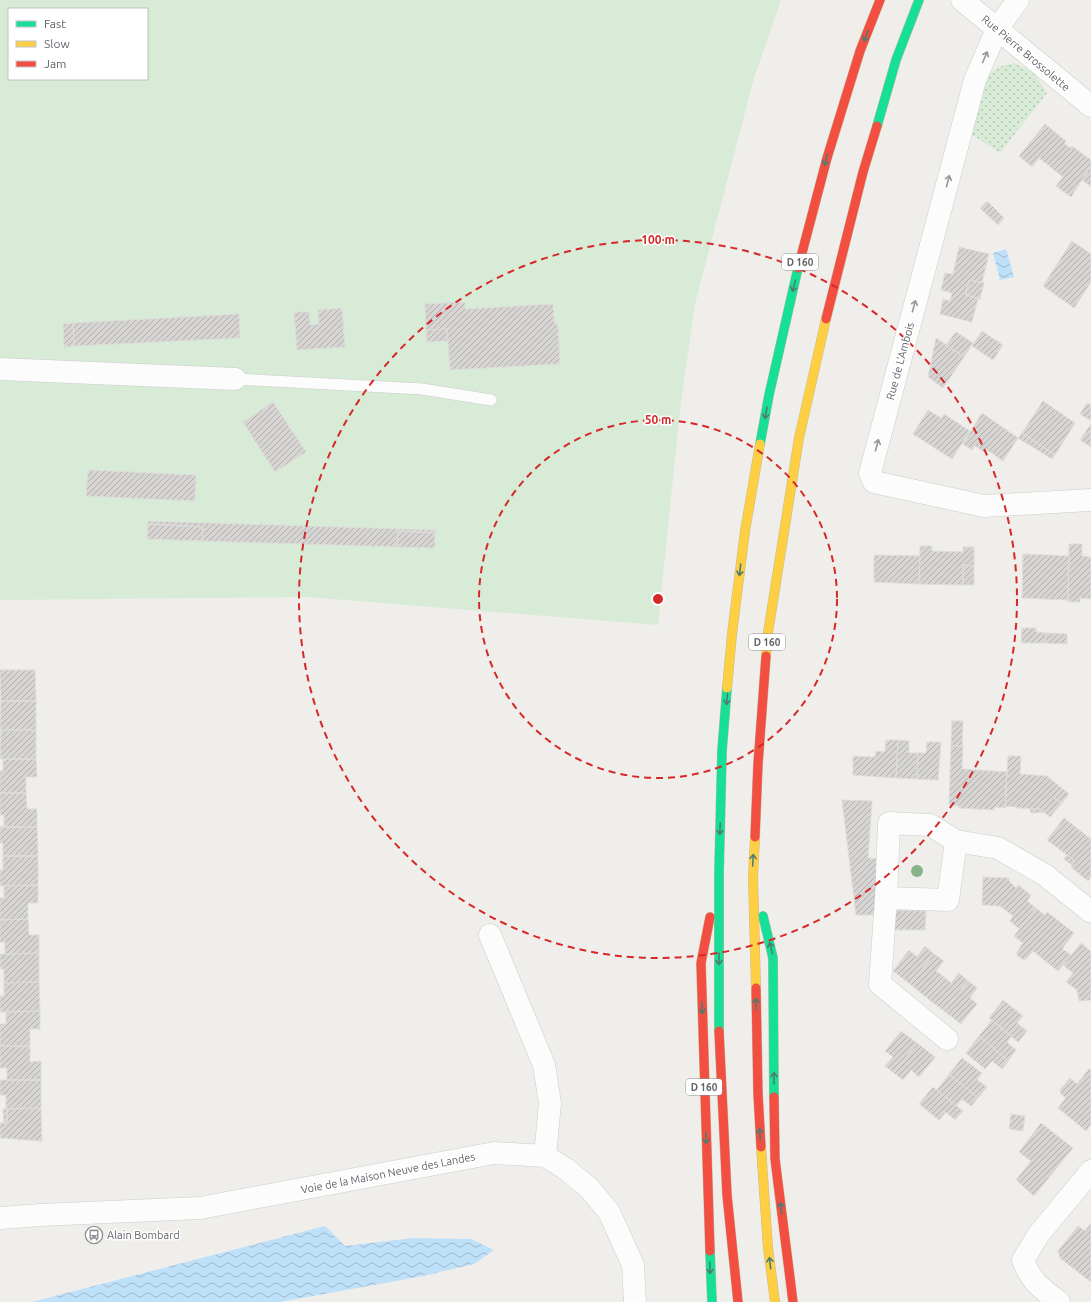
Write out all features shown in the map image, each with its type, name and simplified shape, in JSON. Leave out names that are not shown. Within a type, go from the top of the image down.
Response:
[{"type":"highway","name":"D 160","points":[[738,1302],[726,1179],[719,1029],[719,873],[722,751],[732,634],[746,531],[769,396],[792,292],[827,158],[860,51],[880,0]]},
{"type":"highway","name":"D 160","points":[[775,1302],[768,1248],[758,1094],[753,877],[758,764],[767,640],[799,438],[829,304],[863,172],[896,60],[919,0]]},
{"type":"highway","name":"D 160","points":[[712,1302],[701,963],[719,873]]},
{"type":"highway","name":"D 160","points":[[753,877],[773,958],[775,1159],[793,1302]]},
{"type":"street","name":"Rue Pierre Brossolette","points":[[962,0],[1091,106]]},
{"type":"street","name":"Rue de L'Ambois","points":[[1018,0],[997,29],[973,88],[870,473],[874,482],[984,506],[1091,500]]},
{"type":"street","points":[[0,369],[235,379]]},
{"type":"street","points":[[947,1040],[880,984],[889,823],[930,825],[956,841],[998,848],[1045,875],[1091,912]]},
{"type":"street","points":[[886,898],[948,900],[956,841]]},
{"type":"street","points":[[490,935],[544,1065],[550,1103],[545,1156],[566,1169],[589,1188],[609,1212],[632,1265],[635,1302]]},
{"type":"street","name":"Voie de la Maison Neuve des Landes","points":[[0,1219],[40,1215],[200,1208],[494,1153],[545,1156]]},
{"type":"street","points":[[1059,1302],[1038,1285],[1028,1272],[1023,1260],[1039,1234],[1091,1171]]},
{"type":"street","points":[[0,1214],[0,1219]]},
{"type":"lane","points":[[235,379],[422,389],[491,400]]},
{"type":"green space","points":[[0,0],[781,0],[754,78],[695,304],[680,410],[658,625],[307,597],[0,600]]},
{"type":"green space","points":[[1014,63],[1033,72],[1047,93],[1000,153],[968,132],[985,79],[998,67]]},
{"type":"water","points":[[1006,249],[1014,277],[1000,280],[993,253]]},
{"type":"water","points":[[325,1226],[345,1246],[413,1238],[471,1239],[494,1250],[474,1264],[423,1276],[280,1302],[32,1302]]},
{"type":"building","points":[[1045,124],[1066,141],[1064,143],[1070,148],[1072,146],[1091,160],[1091,166],[1071,197],[1056,186],[1063,177],[1039,158],[1032,167],[1019,156]]},
{"type":"building","points":[[1091,166],[1091,187],[1082,180]]},
{"type":"building","points":[[987,201],[1004,218],[998,225],[980,208]]},
{"type":"building","points":[[1072,241],[1091,254],[1091,282],[1074,308],[1043,286]]},
{"type":"building","points":[[959,247],[989,254],[982,282],[969,280],[966,295],[978,298],[972,322],[940,314],[943,299],[950,301],[952,293],[941,290],[945,273],[953,274]]},
{"type":"building","points":[[969,280],[984,283],[980,299],[966,295]]},
{"type":"building","points":[[465,302],[465,309],[553,304],[554,321],[558,326],[560,364],[450,370],[447,329],[426,330],[425,304]]},
{"type":"building","points":[[342,308],[345,347],[297,350],[294,312],[309,312],[310,325],[319,324],[318,310]]},
{"type":"building","points":[[239,314],[240,338],[74,346],[73,323]]},
{"type":"building","points":[[73,323],[74,346],[64,347],[63,324]]},
{"type":"building","points":[[447,329],[448,341],[427,342],[426,330]]},
{"type":"building","points":[[982,331],[1003,345],[993,360],[972,346]]},
{"type":"building","points":[[956,332],[973,343],[964,357],[946,345]]},
{"type":"building","points":[[936,338],[964,357],[943,388],[928,377]]},
{"type":"building","points":[[1043,401],[1075,423],[1055,455],[1022,433]]},
{"type":"building","points":[[273,402],[306,452],[275,472],[243,422]]},
{"type":"building","points":[[1087,403],[1091,405],[1091,421],[1080,414]]},
{"type":"building","points":[[928,410],[941,418],[944,414],[970,431],[952,459],[913,434]]},
{"type":"building","points":[[982,413],[1018,438],[1003,461],[986,449],[984,452],[975,446],[972,450],[963,444]]},
{"type":"building","points":[[1091,424],[1091,447],[1080,440]]},
{"type":"building","points":[[1022,433],[1055,455],[1052,459],[1018,438]]},
{"type":"building","points":[[88,470],[196,475],[195,501],[86,496]]},
{"type":"building","points":[[148,521],[435,530],[435,533],[398,531],[397,547],[202,541],[203,527],[148,524]]},
{"type":"building","points":[[148,524],[203,527],[202,541],[147,539]]},
{"type":"building","points":[[398,531],[435,533],[435,548],[397,547]]},
{"type":"building","points":[[1069,544],[1082,544],[1082,556],[1091,557],[1091,599],[1080,598],[1080,602],[1068,602]]},
{"type":"building","points":[[920,546],[932,546],[932,551],[963,552],[963,547],[974,547],[974,566],[963,565],[963,585],[919,584]]},
{"type":"building","points":[[1023,554],[1069,556],[1068,600],[1022,598]]},
{"type":"building","points":[[874,555],[920,556],[919,584],[874,582]]},
{"type":"building","points":[[963,565],[974,566],[974,585],[963,585]]},
{"type":"building","points":[[1022,628],[1036,628],[1036,632],[1046,633],[1045,643],[1021,643]]},
{"type":"building","points":[[1046,633],[1067,634],[1067,644],[1045,643]]},
{"type":"building","points":[[0,670],[35,670],[36,701],[1,701]]},
{"type":"building","points":[[1,701],[36,701],[36,730],[0,730]]},
{"type":"building","points":[[952,721],[963,721],[962,746],[951,746]]},
{"type":"building","points":[[1,730],[36,730],[36,759],[0,759]]},
{"type":"building","points":[[886,740],[898,740],[896,778],[853,775],[853,756],[875,757],[876,751],[885,752]]},
{"type":"building","points":[[898,740],[909,741],[909,753],[918,753],[917,779],[896,778]]},
{"type":"building","points":[[927,742],[941,742],[938,780],[917,779],[918,753],[926,753]]},
{"type":"building","points":[[951,746],[963,746],[962,769],[1007,772],[1005,808],[994,807],[994,810],[959,808],[959,806],[949,805]]},
{"type":"building","points":[[1008,756],[1021,756],[1020,774],[1047,776],[1063,789],[1055,798],[1062,803],[1050,817],[1040,809],[1005,806]]},
{"type":"building","points":[[3,759],[36,759],[37,777],[26,777],[26,793],[0,793],[0,771],[3,771]]},
{"type":"building","points":[[1063,789],[1069,794],[1062,803],[1055,798]]},
{"type":"building","points":[[0,793],[26,793],[27,809],[37,809],[37,827],[4,827],[4,815],[0,815]]},
{"type":"building","points":[[842,800],[872,801],[868,858],[877,859],[875,915],[856,915]]},
{"type":"building","points":[[1030,809],[1040,809],[1045,812],[1031,813]]},
{"type":"building","points":[[1064,818],[1091,839],[1091,877],[1088,881],[1071,867],[1075,861],[1047,840]]},
{"type":"building","points":[[0,827],[37,827],[38,856],[3,856],[3,843],[0,843]]},
{"type":"building","points":[[1067,855],[1075,861],[1072,865],[1064,859]]},
{"type":"building","points":[[3,856],[38,856],[38,885],[0,886],[0,870],[3,870]]},
{"type":"building","points":[[983,877],[1009,878],[1009,881],[1016,888],[1018,885],[1031,895],[1027,901],[1036,908],[1019,929],[1010,921],[1013,916],[1000,906],[982,905]]},
{"type":"building","points":[[38,885],[38,903],[28,903],[28,919],[0,920],[0,898],[4,898],[4,886]]},
{"type":"building","points":[[1036,908],[1045,915],[1047,912],[1074,933],[1062,949],[1071,955],[1058,971],[1033,951],[1026,959],[1023,960],[1017,955],[1017,952],[1023,943],[1014,936]]},
{"type":"building","points":[[889,910],[926,911],[925,930],[888,930]]},
{"type":"building","points":[[28,919],[29,935],[39,935],[39,953],[5,954],[5,942],[0,942],[0,920]]},
{"type":"building","points":[[1081,943],[1090,951],[1091,950],[1091,1000],[1079,1001],[1077,990],[1066,982],[1073,973],[1063,965]]},
{"type":"building","points":[[925,946],[934,954],[910,984],[893,971],[909,950],[917,957]]},
{"type":"building","points":[[39,953],[39,982],[4,983],[4,969],[0,969],[0,954]]},
{"type":"building","points":[[934,954],[944,961],[936,971],[944,977],[927,998],[910,984]]},
{"type":"building","points":[[959,973],[968,981],[944,1011],[927,998],[944,977],[951,983]]},
{"type":"building","points":[[968,981],[977,988],[970,998],[977,1004],[961,1024],[944,1011]]},
{"type":"building","points":[[39,982],[40,1011],[0,1012],[0,996],[4,996],[4,983]]},
{"type":"building","points":[[1003,1000],[1023,1016],[1017,1023],[1027,1031],[1018,1042],[989,1018]]},
{"type":"building","points":[[40,1011],[40,1029],[30,1029],[30,1046],[0,1046],[0,1024],[6,1024],[6,1012]]},
{"type":"building","points":[[992,1020],[1012,1036],[1007,1042],[1016,1050],[1008,1061],[979,1036]]},
{"type":"building","points":[[901,1031],[917,1043],[894,1073],[885,1066],[893,1057],[885,1051]]},
{"type":"building","points":[[979,1036],[1008,1061],[1002,1069],[992,1061],[985,1069],[966,1053]]},
{"type":"building","points":[[917,1043],[935,1057],[919,1077],[911,1070],[903,1080],[894,1073]]},
{"type":"building","points":[[0,1046],[30,1046],[30,1062],[41,1061],[41,1080],[7,1080],[7,1068],[0,1068]]},
{"type":"building","points":[[962,1058],[982,1073],[977,1080],[987,1087],[978,1098],[949,1074]]},
{"type":"building","points":[[1089,1069],[1091,1070],[1091,1125],[1086,1131],[1058,1108],[1066,1098],[1061,1094],[1060,1090],[1070,1078],[1077,1084]]},
{"type":"building","points":[[949,1074],[978,1098],[971,1106],[962,1099],[956,1106],[937,1090]]},
{"type":"building","points":[[0,1080],[41,1080],[41,1108],[6,1109],[6,1095],[0,1095]]},
{"type":"building","points":[[933,1087],[963,1111],[955,1120],[946,1112],[939,1120],[919,1104]]},
{"type":"building","points":[[41,1108],[42,1141],[0,1138],[0,1123],[7,1123],[7,1109]]},
{"type":"building","points":[[3,1109],[7,1109],[7,1123],[4,1123]]},
{"type":"building","points":[[1011,1114],[1025,1116],[1023,1131],[1009,1129]]},
{"type":"building","points":[[1041,1123],[1073,1148],[1034,1196],[1016,1180],[1031,1161],[1019,1152]]},
{"type":"building","points":[[1091,1223],[1091,1282],[1060,1258],[1058,1251],[1078,1226],[1085,1231]]},
{"type":"traffic: fast","points":[[877,126],[896,60],[919,0]]},
{"type":"traffic: fast","points":[[760,444],[769,395],[798,268]]},
{"type":"traffic: fast","points":[[719,1031],[719,873],[722,751],[727,688]]},
{"type":"traffic: fast","points":[[763,916],[773,958],[774,1097]]},
{"type":"traffic: fast","points":[[710,1251],[712,1302]]},
{"type":"traffic: slow","points":[[766,656],[767,639],[799,438],[826,319]]},
{"type":"traffic: slow","points":[[727,688],[745,531],[760,444]]},
{"type":"traffic: slow","points":[[755,837],[753,877],[756,988]]},
{"type":"traffic: slow","points":[[761,1147],[768,1248],[775,1302]]},
{"type":"traffic: jam","points":[[798,268],[827,158],[860,51],[880,0]]},
{"type":"traffic: jam","points":[[826,319],[863,172],[877,126]]},
{"type":"traffic: jam","points":[[755,837],[758,764],[766,656]]},
{"type":"traffic: jam","points":[[710,917],[701,963],[710,1251]]},
{"type":"traffic: jam","points":[[756,988],[758,1094],[761,1147]]},
{"type":"traffic: jam","points":[[719,1031],[727,1195],[738,1302]]},
{"type":"traffic: jam","points":[[774,1097],[775,1159],[793,1302]]},
{"type":"place","name":"Alain Bombard","points":[[94,1235]]}]
